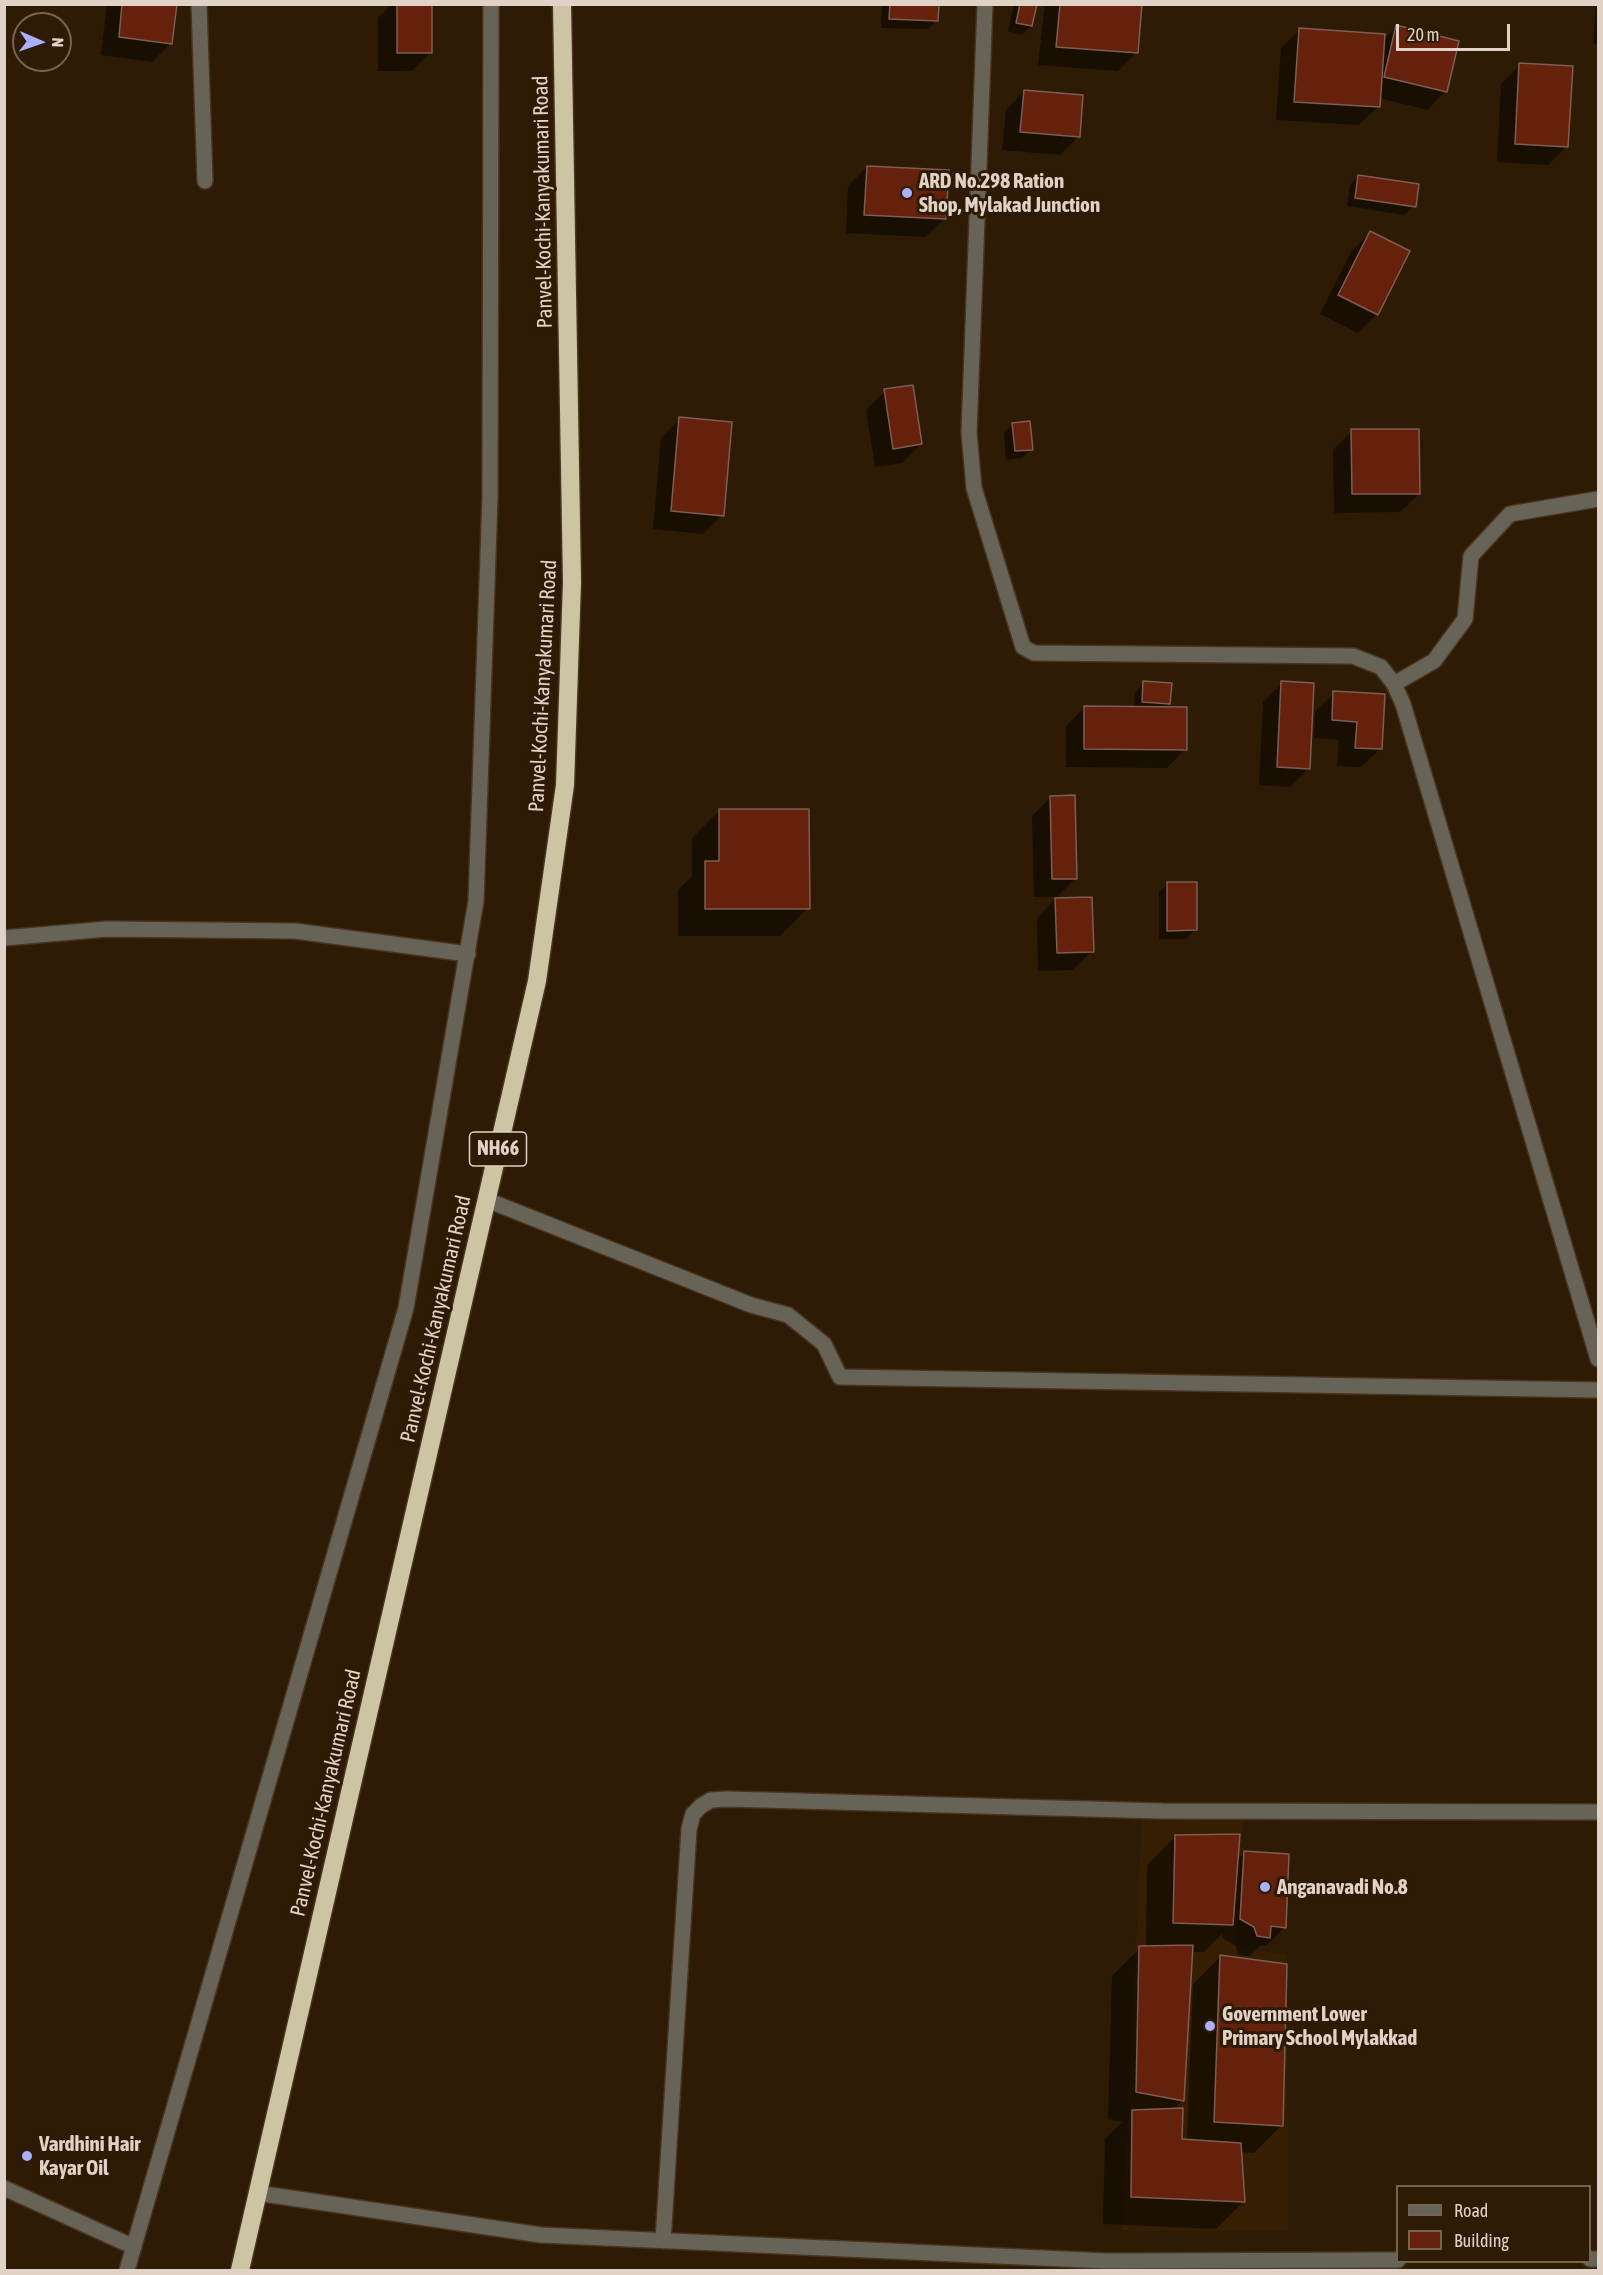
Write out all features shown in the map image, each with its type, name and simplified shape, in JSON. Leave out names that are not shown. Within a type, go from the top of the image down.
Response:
[{"type":"highway","name":"Panvel-Kochi-Kanyakumari Road","points":[[240,2271],[537,981],[565,785],[572,582],[562,4]]},
{"type":"street","points":[[199,4],[205,181]]},
{"type":"street","points":[[127,2271],[406,1308],[468,954],[476,901],[490,497],[491,4]]},
{"type":"street","points":[[985,4],[969,433],[974,488],[1023,647],[1034,653],[1353,656],[1382,667],[1394,684],[1403,704],[1599,1359]]},
{"type":"street","points":[[1394,684],[1434,661],[1466,619],[1471,556],[1510,514],[1599,499]]},
{"type":"street","points":[[4,938],[107,929],[295,931],[468,954]]},
{"type":"street","points":[[487,1200],[751,1305],[788,1315],[824,1344],[840,1377],[1599,1390]]},
{"type":"street","points":[[663,2241],[689,1829],[693,1814],[700,1806],[711,1800],[727,1798],[1162,1811],[1599,1812]]},
{"type":"street","points":[[4,2188],[134,2247]]},
{"type":"street","points":[[257,2193],[541,2235],[1107,2261],[1396,2260]]},
{"type":"shaded area","name":"Government Lower Primary School Mylakkad","points":[[1142,1818],[1243,1820],[1236,1947],[1287,1955],[1288,2231],[1122,2231]]},
{"type":"building","points":[[122,4],[177,4],[172,44],[119,37]]},
{"type":"building","points":[[397,4],[432,4],[432,53],[397,53]]},
{"type":"building","points":[[890,4],[939,4],[938,21],[889,19]]},
{"type":"building","points":[[1020,4],[1037,4],[1032,26],[1016,23]]},
{"type":"building","points":[[1060,4],[1142,4],[1138,53],[1056,47]]},
{"type":"building","points":[[1396,25],[1459,41],[1447,92],[1384,77]]},
{"type":"building","points":[[1299,28],[1385,34],[1380,107],[1294,102]]},
{"type":"building","points":[[1519,63],[1573,66],[1568,147],[1515,144]]},
{"type":"building","points":[[1024,90],[1083,95],[1080,137],[1020,132]]},
{"type":"building","name":"ARD No.298 Ration Shop, Mylakad Junction","points":[[867,166],[949,170],[946,219],[864,215]]},
{"type":"building","points":[[1358,175],[1419,184],[1416,207],[1355,198]]},
{"type":"building","points":[[1370,231],[1410,251],[1378,315],[1338,295]]},
{"type":"building","points":[[913,385],[922,444],[893,449],[884,389]]},
{"type":"building","points":[[679,417],[732,422],[724,516],[671,511]]},
{"type":"building","points":[[1030,421],[1033,450],[1015,451],[1012,423]]},
{"type":"building","points":[[1351,429],[1419,429],[1420,494],[1352,494]]},
{"type":"building","points":[[1143,681],[1172,683],[1170,704],[1142,702]]},
{"type":"building","points":[[1281,681],[1314,683],[1310,769],[1277,767]]},
{"type":"building","points":[[1333,691],[1385,694],[1382,749],[1355,748],[1357,722],[1332,720]]},
{"type":"building","points":[[1084,706],[1187,707],[1187,750],[1084,749]]},
{"type":"building","points":[[1075,795],[1077,879],[1052,879],[1050,796]]},
{"type":"building","points":[[719,809],[809,809],[810,909],[705,909],[705,861],[719,861]]},
{"type":"building","points":[[1167,882],[1197,882],[1197,930],[1167,931]]},
{"type":"building","points":[[1092,897],[1094,952],[1057,953],[1055,898]]},
{"type":"building","points":[[1240,1834],[1233,1925],[1173,1923],[1175,1835]]},
{"type":"building","name":"Anganavadi No.8","points":[[1244,1851],[1289,1854],[1286,1928],[1271,1926],[1270,1938],[1257,1936],[1254,1927],[1240,1919]]},
{"type":"building","points":[[1193,1945],[1184,2101],[1136,2092],[1139,1946]]},
{"type":"building","points":[[1220,1955],[1287,1964],[1283,2126],[1214,2122]]},
{"type":"building","points":[[1183,2108],[1182,2139],[1241,2143],[1245,2202],[1131,2197],[1132,2110]]},
{"type":"place","name":"ARD No.298 Ration Shop, Mylakad Junction","points":[[907,193]]},
{"type":"place","name":"Anganavadi No.8","points":[[1265,1887]]},
{"type":"place","name":"Government Lower Primary School Mylakkad","points":[[1210,2026]]},
{"type":"place","name":"Vardhini Hair Kayar Oil","points":[[27,2156]]}]
